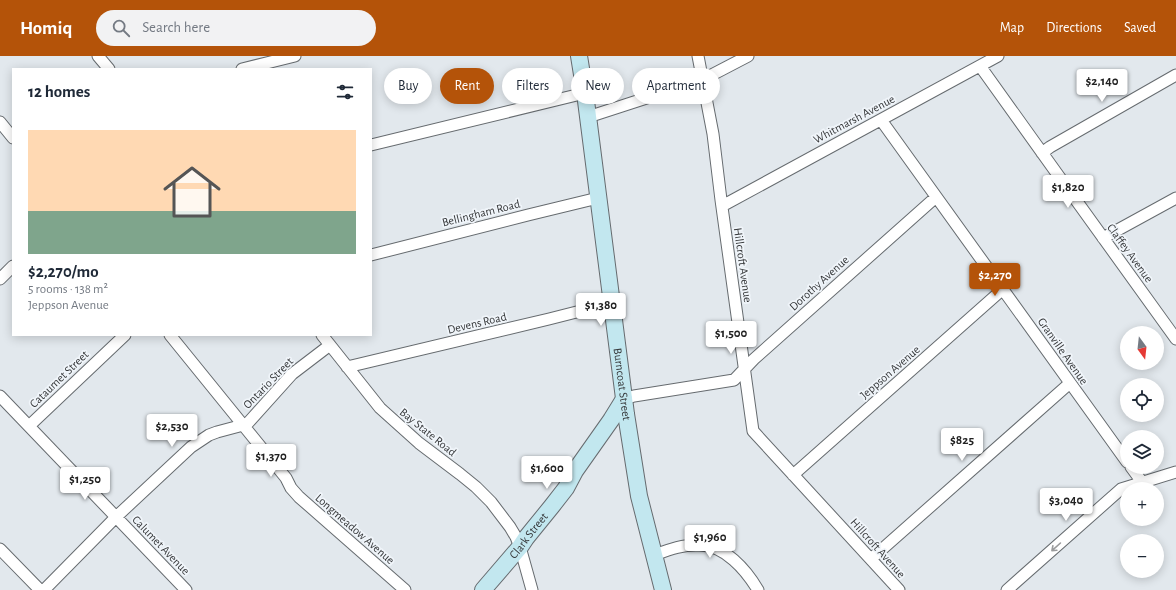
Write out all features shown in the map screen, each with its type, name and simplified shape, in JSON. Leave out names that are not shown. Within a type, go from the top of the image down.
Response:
[{"type":"main road","name":"Burncoat Street","points":[[579,56],[581,68]]},
{"type":"main road","name":"Burncoat Street","points":[[586,104],[624,399],[639,496],[663,590]]},
{"type":"main road","name":"Clark Street","points":[[482,590],[520,547],[566,488],[575,471],[624,399]]},
{"type":"street","points":[[98,56],[108,68]]},
{"type":"street","points":[[246,68],[295,56]]},
{"type":"street","name":"Hillcroft Avenue","points":[[698,56],[700,68]]},
{"type":"street","points":[[720,71],[748,56]]},
{"type":"street","name":"Whitmarsh Avenue","points":[[722,206],[998,56]]},
{"type":"street","name":"Claffey Avenue","points":[[980,66],[1176,339]]},
{"type":"street","points":[[1042,153],[1050,146],[1176,75]]},
{"type":"street","points":[[372,145],[571,96]]},
{"type":"street","points":[[588,117],[632,103]]},
{"type":"street","name":"Hillcroft Avenue","points":[[707,104],[714,134],[722,206],[753,431],[899,590]]},
{"type":"street","name":"Granville Avenue","points":[[881,120],[1120,452]]},
{"type":"street","points":[[0,122],[12,137]]},
{"type":"street","name":"Dorothy Avenue","points":[[624,399],[634,396],[734,380],[754,359],[936,197]]},
{"type":"street","name":"Bellingham Road","points":[[372,255],[598,198]]},
{"type":"street","points":[[1103,238],[1176,198]]},
{"type":"street","points":[[0,279],[12,267]]},
{"type":"street","name":"Jeppson Avenue","points":[[793,475],[1003,289]]},
{"type":"street","name":"Devens Road","points":[[347,367],[612,303]]},
{"type":"street","name":"Cataumet Street","points":[[29,426],[124,336]]},
{"type":"street","name":"Longmeadow Avenue","points":[[171,336],[286,478],[291,488],[299,497],[405,590]]},
{"type":"street","name":"Bay State Road","points":[[323,336],[380,408],[391,419],[470,483],[491,502],[510,527],[520,547],[532,590]]},
{"type":"street","name":"Ontario Street","points":[[44,590],[116,517],[191,447],[209,435],[247,424],[292,374],[330,345]]},
{"type":"street","points":[[871,559],[1070,383]]},
{"type":"street","name":"Calumet Avenue","points":[[0,396],[186,590]]},
{"type":"street","points":[[1136,474],[1142,482],[1176,472]]},
{"type":"street","points":[[1007,590],[1120,490]]},
{"type":"street","points":[[654,555],[687,546],[699,545],[711,547],[729,556],[746,572],[758,590]]},
{"type":"street","points":[[0,549],[40,590]]}]
